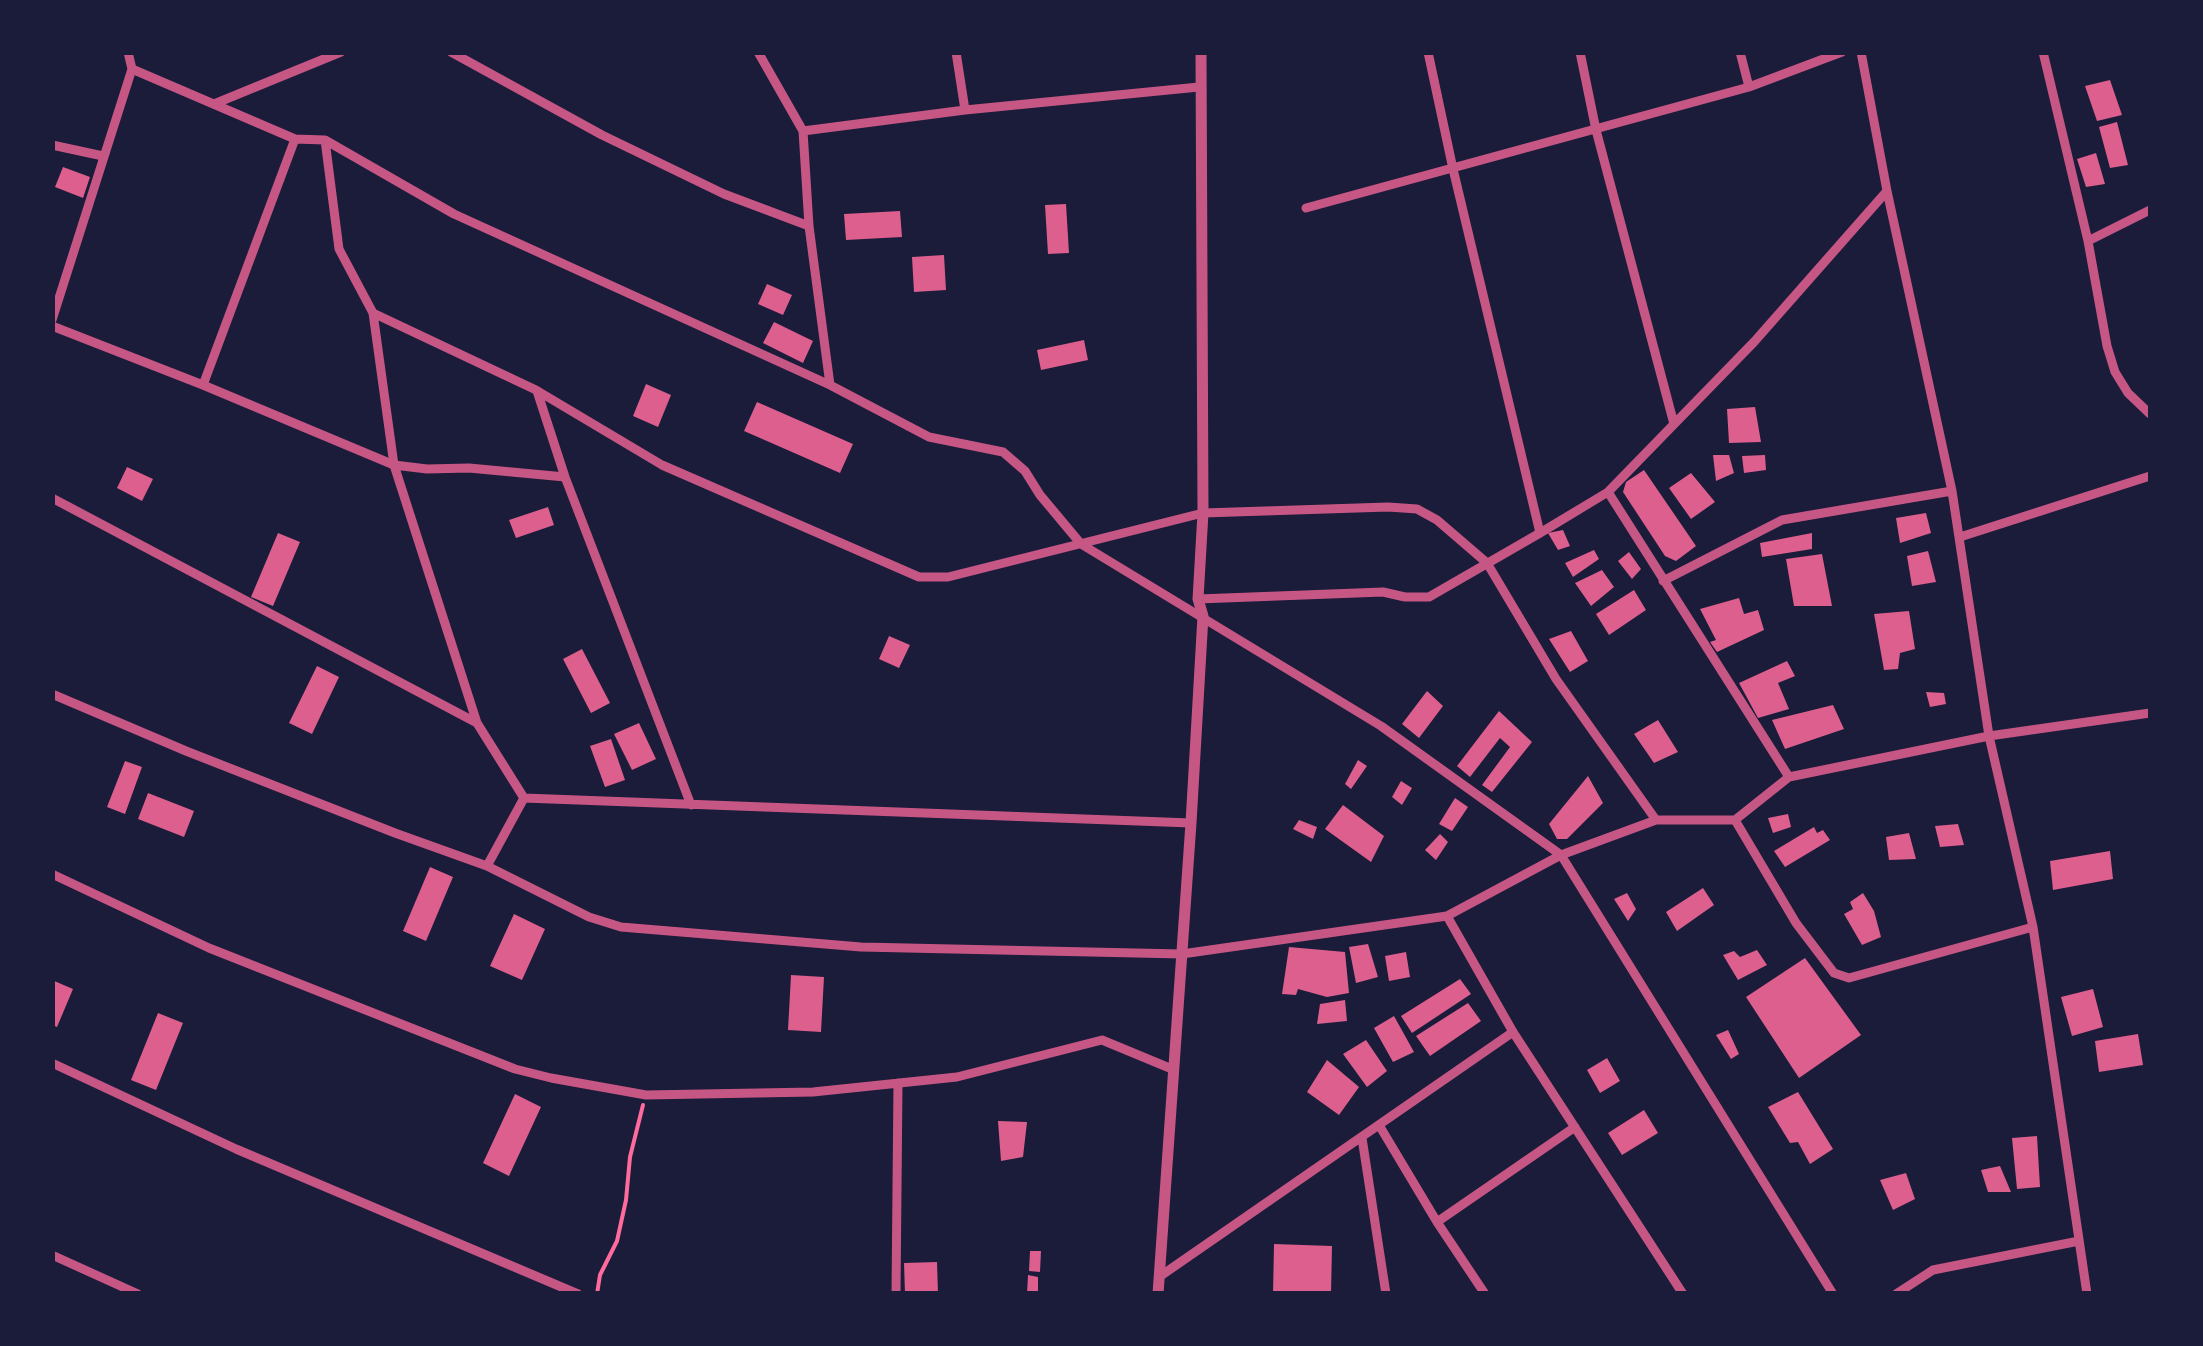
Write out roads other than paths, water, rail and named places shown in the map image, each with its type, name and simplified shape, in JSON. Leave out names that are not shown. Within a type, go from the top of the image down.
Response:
[{"type":"street","points":[[128,52],[132,69],[52,323],[394,466],[565,476]]},
{"type":"street","points":[[214,104],[341,52]]},
{"type":"street","points":[[451,52],[637,152],[724,194],[809,226]]},
{"type":"street","points":[[758,52],[803,131],[809,226],[830,385]]},
{"type":"street","points":[[956,52],[966,110]]},
{"type":"street","points":[[1158,1294],[1202,616],[1198,599],[1203,513],[1200,52]]},
{"type":"street","points":[[1428,52],[1540,534]]},
{"type":"street","points":[[1580,52],[1596,130],[1674,424]]},
{"type":"street","points":[[1740,52],[1748,87]]},
{"type":"street","points":[[1306,208],[1748,87],[1842,52]]},
{"type":"street","points":[[1861,52],[1952,491],[1989,736],[2033,927],[2087,1294]]},
{"type":"street","points":[[2042,52],[2088,241],[2107,346],[2115,372],[2128,393],[2150,414]]},
{"type":"street","points":[[132,69],[295,139],[326,140],[454,214],[830,385],[929,437],[1003,452],[1025,471],[1040,496],[1081,544],[1381,726],[1561,856],[1834,1294]]},
{"type":"street","points":[[803,131],[1199,87]]},
{"type":"street","points":[[203,386],[295,139]]},
{"type":"street","points":[[326,140],[339,249],[373,313],[394,466],[477,723],[524,798]]},
{"type":"street","points":[[52,145],[104,156]]},
{"type":"street","points":[[1198,599],[1382,592],[1429,597],[1540,534],[1608,492],[1754,342],[1888,191]]},
{"type":"street","points":[[2088,241],[2150,210]]},
{"type":"street","points":[[373,313],[536,390],[662,465],[919,577],[948,578],[1203,513],[1417,508],[1488,564],[1556,679],[1656,820]]},
{"type":"street","points":[[536,390],[691,805]]},
{"type":"street","points":[[1960,537],[2150,476]]},
{"type":"street","points":[[1663,581],[1782,520],[1952,491]]},
{"type":"street","points":[[1608,492],[1789,777]]},
{"type":"street","points":[[52,498],[477,723]]},
{"type":"street","points":[[52,694],[186,751],[487,866],[590,917],[620,927],[862,948],[1182,954],[1447,916],[1561,856],[1656,820],[1735,820],[1789,777],[1989,736],[2150,713]]},
{"type":"street","points":[[524,798],[1191,823]]},
{"type":"street","points":[[487,866],[524,798]]},
{"type":"street","points":[[1735,820],[1796,923],[1834,973],[1849,978],[2033,927]]},
{"type":"street","points":[[52,874],[208,948],[516,1069],[646,1095],[813,1092],[957,1077],[1102,1040],[1172,1069]]},
{"type":"street","points":[[1447,916],[1513,1032],[1683,1294]]},
{"type":"street","points":[[1159,1277],[1513,1032]]},
{"type":"street","points":[[52,1063],[236,1149],[578,1294]]},
{"type":"street","points":[[896,1294],[898,1083]]},
{"type":"street","points":[[1379,1125],[1485,1294]]},
{"type":"street","points":[[1438,1222],[1575,1127]]},
{"type":"street","points":[[1362,1138],[1386,1294]]},
{"type":"street","points":[[1896,1294],[1933,1270],[2079,1241]]},
{"type":"street","points":[[52,1255],[138,1294]]}]
